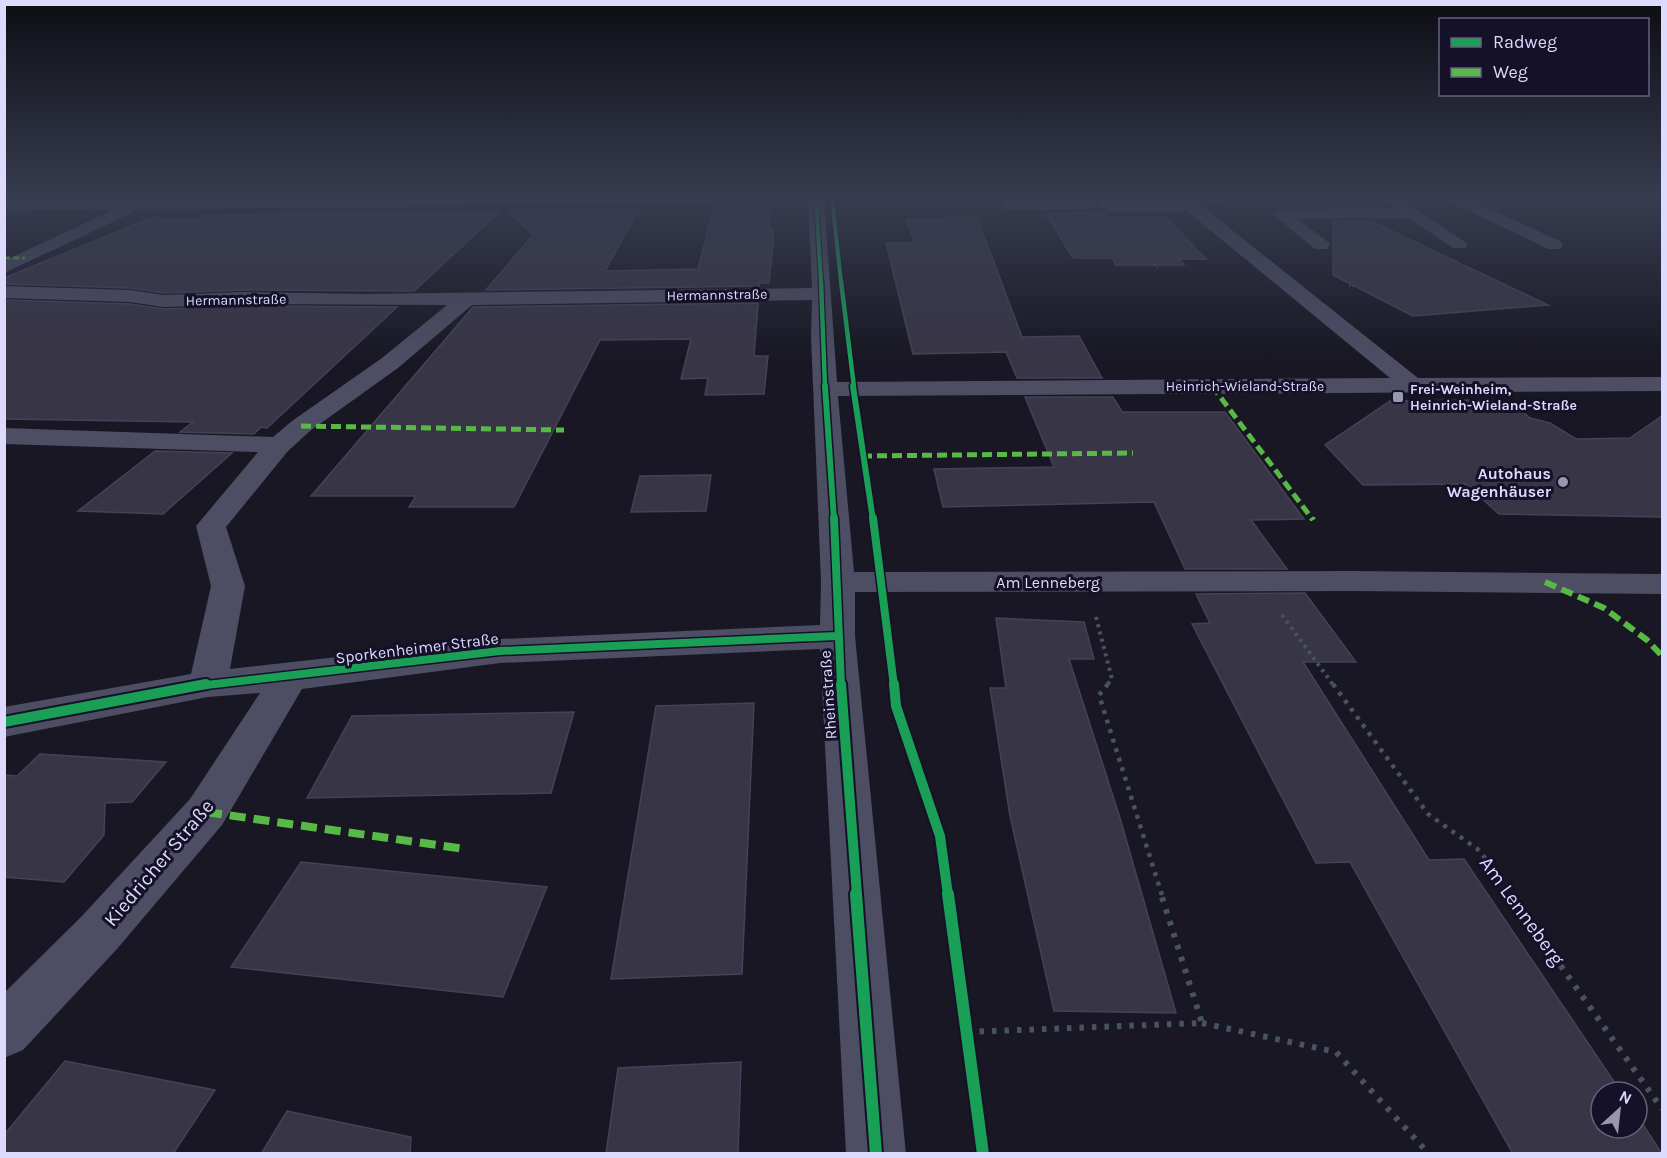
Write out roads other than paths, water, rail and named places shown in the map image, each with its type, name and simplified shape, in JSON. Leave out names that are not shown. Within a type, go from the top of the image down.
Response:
[{"type":"street","points":[[4,267],[36,252]]},
{"type":"street","name":"Rheinstraße","points":[[819,252],[822,336],[838,582],[837,636],[876,1154]]},
{"type":"street","points":[[1249,252],[1412,385]]},
{"type":"street","name":"Hermannstraße","points":[[4,292],[130,296],[164,301],[822,294]]},
{"type":"street","points":[[208,684],[228,586],[211,526],[279,445],[301,426],[390,363],[468,298]]},
{"type":"street","name":"Heinrich-Wieland-Straße","points":[[827,389],[1662,384]]},
{"type":"street","points":[[4,436],[279,445]]},
{"type":"street","name":"Am Lenneberg","points":[[838,582],[1259,583],[1406,580],[1662,584]]},
{"type":"street","name":"Sporkenheimer Straße","points":[[4,722],[208,684],[290,677],[500,651],[837,636]]},
{"type":"street","name":"Kiedricher Straße","points":[[4,1031],[99,933],[206,812],[290,677]]},
{"type":"place","name":"Frei-Weinheim, Heinrich-Wieland-Straße","points":[[1398,397]]},
{"type":"place","name":"Autohaus Wagenhäuser","points":[[1563,482]]}]
